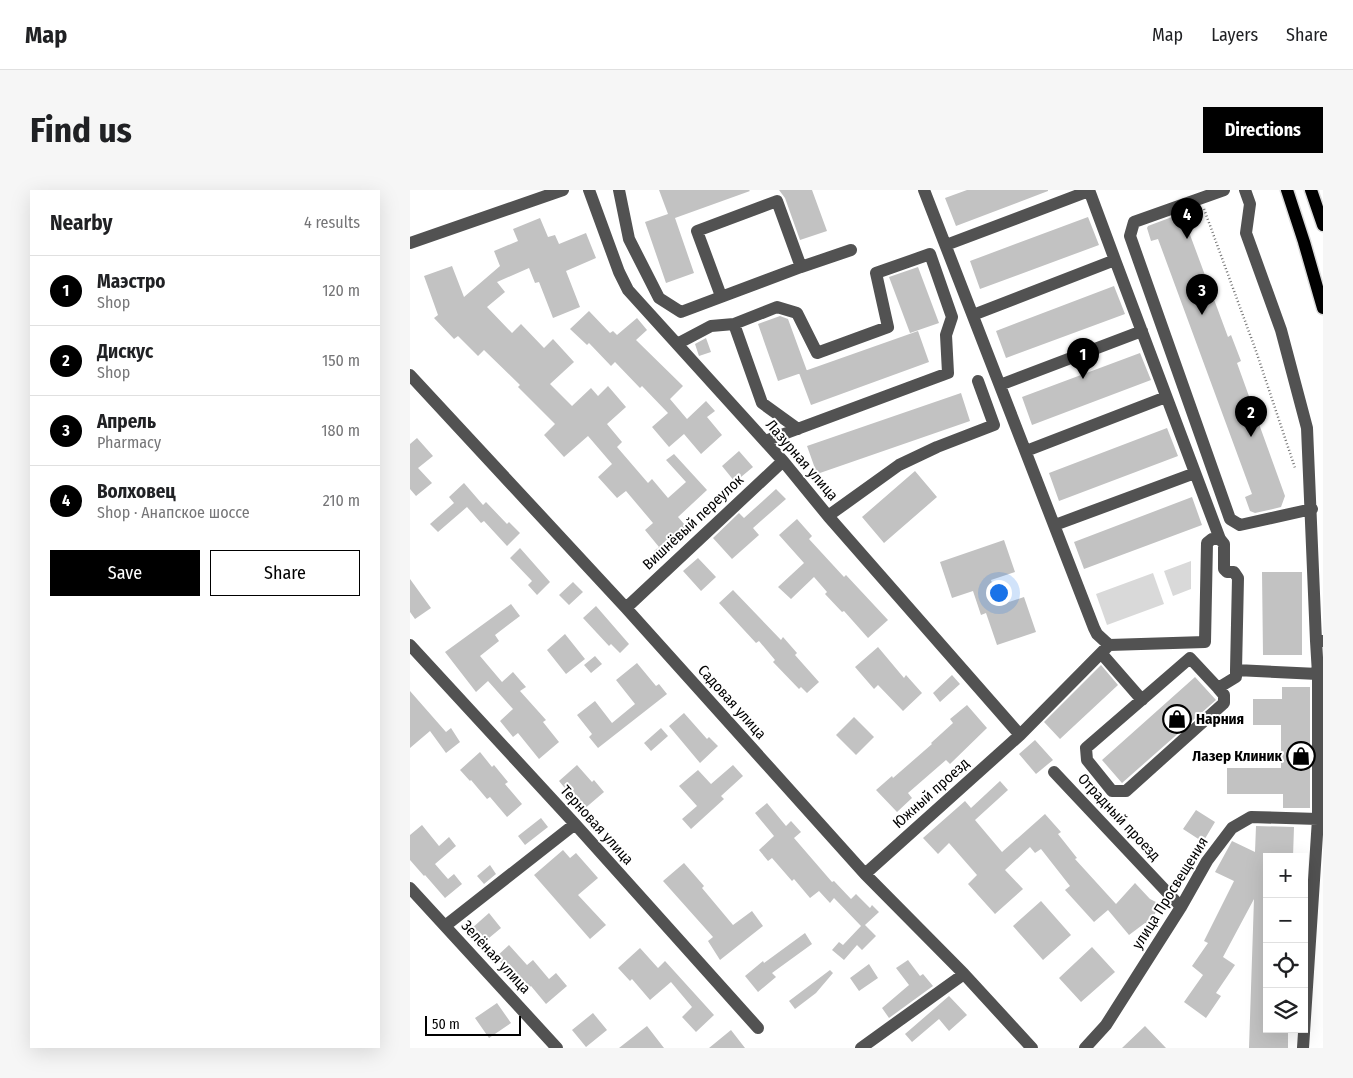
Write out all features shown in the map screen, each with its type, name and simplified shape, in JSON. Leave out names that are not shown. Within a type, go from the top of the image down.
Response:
[{"type":"main road","points":[[1287,190],[1307,250],[1323,308]]},
{"type":"main road","points":[[1311,190],[1323,225]]},
{"type":"street","points":[[410,243],[563,190]]},
{"type":"street","name":"Лазурная улица","points":[[589,190],[619,272],[628,290],[783,460],[828,516],[1020,735]]},
{"type":"street","points":[[619,190],[629,239],[659,298],[680,312],[851,250]]},
{"type":"street","points":[[924,190],[1094,628],[1105,649],[1142,700]]},
{"type":"street","points":[[1224,190],[1134,222],[1130,236],[1230,519],[1240,525],[1312,508]]},
{"type":"street","points":[[1245,190],[1250,204],[1246,234],[1281,330],[1307,428],[1320,641],[1318,674],[1318,820],[1303,1048]]},
{"type":"street","points":[[946,245],[1089,191],[1220,539],[1224,544],[1224,569],[1227,572],[1234,572],[1238,578],[1236,677],[1218,688]]},
{"type":"street","points":[[721,296],[697,231],[777,201],[801,267]]},
{"type":"street","points":[[677,344],[710,326],[734,324],[777,307],[797,313],[817,353],[888,327],[876,273],[930,254],[952,317],[946,335],[948,373],[765,441]]},
{"type":"street","points":[[973,315],[1115,260]]},
{"type":"street","points":[[734,324],[762,402],[798,429]]},
{"type":"street","points":[[1000,385],[1142,331]]},
{"type":"street","name":"Садовая улица","points":[[410,375],[626,608],[865,874],[964,974],[1032,1048]]},
{"type":"street","points":[[828,516],[900,465],[937,447],[994,425],[978,381]]},
{"type":"street","points":[[1026,451],[1166,397]]},
{"type":"street","name":"Вишнёвый переулок","points":[[626,608],[783,460]]},
{"type":"street","points":[[1055,525],[1195,473]]},
{"type":"street","points":[[1105,649],[1205,642],[1207,543],[1212,539],[1220,539]]},
{"type":"street","points":[[1184,642],[1185,652],[1224,695],[1224,703],[1126,791],[1112,791],[1087,760],[1086,748],[1190,658]]},
{"type":"street","name":"Терновая улица","points":[[410,645],[575,824],[758,1028]]},
{"type":"street","name":"Южный проезд","points":[[865,874],[1020,735],[1105,649]]},
{"type":"street","points":[[1236,670],[1318,674]]},
{"type":"street","name":"Отрадный проезд","points":[[1054,772],[1181,907]]},
{"type":"street","name":"улица Просвещения","points":[[1085,1048],[1106,1025],[1181,907],[1207,861],[1232,828],[1250,818],[1318,820]]},
{"type":"street","points":[[445,926],[575,824]]},
{"type":"street","name":"Зелёная улица","points":[[410,888],[557,1048]]},
{"type":"street","points":[[861,1048],[964,974]]},
{"type":"path","points":[[1200,198],[1256,351],[1297,474]]},
{"type":"shaded area","points":[[1191,561],[1191,589],[1173,596],[1164,571]]},
{"type":"shaded area","points":[[1153,573],[1164,604],[1107,625],[1096,594]]},
{"type":"building","points":[[659,190],[750,191],[675,218],[694,273],[666,283],[645,222],[668,214]]},
{"type":"building","points":[[779,190],[812,190],[827,231],[800,240],[785,198]]},
{"type":"building","points":[[967,190],[1048,191],[956,226],[945,198]]},
{"type":"building","points":[[1180,214],[1183,216],[1228,337],[1231,335],[1241,361],[1237,363],[1285,496],[1281,507],[1255,513],[1250,511],[1245,497],[1252,494],[1158,239],[1151,241],[1148,226]]},
{"type":"building","points":[[1088,217],[1099,245],[980,289],[970,261]]},
{"type":"building","points":[[540,218],[548,237],[555,235],[559,244],[586,233],[596,258],[566,271],[580,307],[553,318],[539,282],[535,283],[529,268],[497,282],[505,292],[487,307],[512,333],[521,324],[544,348],[553,339],[574,362],[550,384],[572,406],[591,388],[598,396],[608,386],[626,407],[607,424],[622,442],[617,447],[648,483],[652,479],[668,498],[686,482],[666,460],[674,454],[707,490],[678,517],[691,532],[661,559],[654,551],[659,547],[645,530],[653,523],[626,491],[617,498],[598,477],[612,464],[588,436],[564,457],[544,435],[555,424],[518,387],[520,385],[484,350],[478,356],[458,336],[454,339],[434,318],[438,315],[424,276],[452,266],[464,297],[500,266],[494,251],[518,241],[513,229]]},
{"type":"building","points":[[918,267],[939,323],[910,333],[889,277]]},
{"type":"building","points":[[1114,286],[1125,314],[1006,358],[996,331]]},
{"type":"building","points":[[589,311],[610,333],[613,331],[617,335],[637,318],[647,330],[636,340],[683,386],[670,399],[687,419],[706,401],[715,411],[707,417],[722,435],[701,454],[684,434],[669,447],[652,427],[668,413],[615,362],[611,366],[589,343],[587,345],[570,329]]},
{"type":"building","points":[[780,316],[788,319],[807,371],[778,381],[758,324]]},
{"type":"building","points":[[918,331],[929,362],[811,405],[799,373]]},
{"type":"building","points":[[706,338],[711,352],[699,356],[695,344]]},
{"type":"building","points":[[1140,353],[1151,380],[1032,425],[1022,397]]},
{"type":"building","points":[[961,393],[970,421],[817,474],[807,446]]},
{"type":"building","points":[[1167,428],[1178,456],[1059,501],[1049,473]]},
{"type":"building","points":[[417,438],[433,456],[418,468],[432,483],[416,496],[410,489],[410,444]]},
{"type":"building","points":[[739,451],[753,467],[735,482],[722,466]]},
{"type":"building","points":[[915,471],[937,497],[884,543],[862,517]]},
{"type":"building","points":[[464,483],[483,505],[486,502],[507,524],[509,522],[520,533],[507,546],[484,521],[481,523],[467,507],[438,532],[430,524],[454,503],[449,497]]},
{"type":"building","points":[[776,489],[786,499],[753,528],[759,535],[732,559],[713,538],[739,513],[744,518]]},
{"type":"building","points":[[1192,497],[1202,525],[1084,569],[1074,542]]},
{"type":"building","points":[[797,519],[812,536],[809,539],[888,620],[868,638],[844,611],[842,612],[825,594],[827,592],[814,577],[791,599],[778,587],[804,563],[779,535]]},
{"type":"building","points":[[1004,540],[1015,572],[991,580],[1000,605],[1024,597],[1036,632],[997,645],[986,613],[981,615],[973,591],[952,598],[940,562]]},
{"type":"building","points":[[520,548],[550,582],[537,595],[528,585],[532,581],[510,558]]},
{"type":"building","points":[[698,558],[716,577],[701,591],[683,571]]},
{"type":"building","points":[[1262,572],[1302,572],[1302,655],[1263,655]]},
{"type":"building","points":[[410,579],[431,608],[415,619],[410,612]]},
{"type":"building","points":[[573,582],[583,592],[569,605],[559,595]]},
{"type":"building","points":[[733,590],[781,640],[783,637],[797,653],[795,655],[819,682],[807,693],[801,687],[799,689],[773,662],[775,660],[759,641],[756,643],[719,603]]},
{"type":"building","points":[[511,604],[520,616],[495,635],[499,641],[480,656],[502,682],[513,672],[526,687],[520,691],[546,720],[543,722],[559,742],[539,759],[518,733],[513,737],[500,721],[513,709],[488,681],[476,692],[445,652]]},
{"type":"building","points":[[596,606],[629,644],[620,653],[611,644],[609,646],[583,618]]},
{"type":"building","points":[[565,634],[585,659],[566,674],[547,650]]},
{"type":"building","points":[[878,647],[904,678],[906,675],[922,693],[903,711],[878,685],[874,689],[855,667]]},
{"type":"building","points":[[595,656],[602,664],[591,673],[584,665]]},
{"type":"building","points":[[637,663],[656,686],[659,684],[667,694],[598,748],[589,737],[592,734],[577,715],[595,701],[612,723],[635,704],[616,680]]},
{"type":"building","points":[[1101,665],[1118,685],[1060,739],[1044,722]]},
{"type":"building","points":[[952,675],[960,684],[940,702],[933,693]]},
{"type":"building","points":[[1195,677],[1216,700],[1122,783],[1102,760]]},
{"type":"building","points":[[1282,687],[1310,687],[1310,808],[1283,808],[1283,794],[1227,794],[1227,768],[1281,768],[1281,725],[1253,725],[1253,699],[1282,699]]},
{"type":"building","points":[[410,691],[446,732],[451,728],[460,742],[446,753],[430,731],[410,748]]},
{"type":"building","points":[[967,705],[987,728],[950,764],[946,760],[908,793],[912,798],[897,812],[876,790],[892,776],[893,778],[932,744],[953,723],[950,719]]},
{"type":"building","points":[[684,713],[707,739],[709,737],[718,746],[700,763],[669,726]]},
{"type":"building","points":[[854,717],[874,737],[856,755],[836,735]]},
{"type":"building","points":[[661,728],[668,736],[651,751],[644,743]]},
{"type":"building","points":[[1035,740],[1053,760],[1036,774],[1019,754]]},
{"type":"building","points":[[480,752],[508,782],[505,784],[522,804],[507,817],[490,797],[487,799],[460,770]]},
{"type":"building","points":[[577,765],[604,792],[583,810],[559,781]]},
{"type":"building","points":[[733,765],[743,776],[721,796],[724,799],[691,829],[682,819],[697,806],[679,786],[698,770],[711,784]]},
{"type":"building","points":[[1000,781],[1008,790],[975,820],[1002,852],[1045,814],[1061,832],[1058,834],[1077,858],[1075,859],[1116,904],[1135,883],[1150,899],[1156,902],[1158,908],[1150,923],[1145,923],[1129,935],[1108,910],[1094,922],[1065,890],[1070,886],[1041,849],[1035,853],[1030,847],[1005,870],[1023,889],[995,914],[968,884],[977,875],[949,843],[938,854],[923,838],[965,801],[971,808]]},
{"type":"building","points":[[767,803],[786,826],[791,821],[801,832],[794,838],[832,882],[834,881],[851,899],[856,894],[870,908],[872,905],[879,912],[865,925],[876,936],[862,950],[857,945],[844,960],[832,950],[839,942],[843,945],[861,926],[834,898],[830,903],[819,891],[810,898],[772,858],[768,861],[759,850],[774,836],[755,813]]},
{"type":"building","points":[[1196,810],[1215,822],[1203,842],[1183,829]]},
{"type":"building","points":[[541,818],[548,827],[525,845],[518,836]]},
{"type":"building","points":[[422,825],[439,846],[449,837],[456,846],[435,864],[448,879],[454,874],[462,884],[445,898],[410,860],[410,835]]},
{"type":"building","points":[[1256,826],[1294,827],[1293,853],[1263,853],[1263,1033],[1288,1033],[1288,1048],[1249,1048],[1254,899],[1223,957],[1235,965],[1216,993],[1221,996],[1206,1018],[1184,1002],[1203,975],[1192,966],[1208,943],[1204,941],[1234,881],[1215,872],[1232,841],[1255,852]]},
{"type":"building","points":[[563,850],[570,858],[576,853],[598,878],[578,895],[606,925],[590,939],[534,875]]},
{"type":"building","points":[[684,863],[733,925],[752,911],[763,926],[720,960],[708,941],[713,937],[663,881]]},
{"type":"building","points":[[490,865],[496,874],[484,884],[477,876]]},
{"type":"building","points":[[1041,901],[1071,935],[1043,960],[1013,926]]},
{"type":"building","points":[[489,913],[501,928],[483,943],[471,929]]},
{"type":"building","points":[[805,933],[812,944],[772,973],[776,977],[758,992],[745,976],[763,961],[764,963]]},
{"type":"building","points":[[509,945],[527,965],[533,960],[549,979],[556,973],[567,986],[546,1004],[531,986],[525,991],[496,957]]},
{"type":"building","points":[[1092,947],[1115,972],[1081,1002],[1059,978]]},
{"type":"building","points":[[640,948],[658,968],[665,961],[714,1015],[696,1032],[682,1017],[692,1007],[671,982],[650,1000],[632,979],[630,981],[618,968]]},
{"type":"building","points":[[908,960],[920,976],[923,974],[933,986],[889,1018],[882,1008],[909,985],[896,968]]},
{"type":"building","points":[[869,964],[878,978],[859,991],[850,978]]},
{"type":"building","points":[[830,970],[833,973],[816,993],[795,1009],[789,1001]]},
{"type":"building","points":[[949,996],[967,1015],[949,1031],[939,1019],[912,1042],[905,1034]]},
{"type":"building","points":[[497,1003],[511,1023],[489,1038],[475,1018]]},
{"type":"building","points":[[593,1013],[607,1030],[586,1047],[572,1030]]},
{"type":"building","points":[[647,1026],[664,1048],[619,1048]]},
{"type":"building","points":[[1145,1026],[1166,1048],[1122,1048]]},
{"type":"building","points":[[731,1030],[745,1048],[709,1048]]},
{"type":"place","name":"Волховец","points":[[1187,239]]},
{"type":"place","name":"Апрель","points":[[1202,315]]},
{"type":"place","name":"Маэстро","points":[[1083,379]]},
{"type":"place","name":"Дискус","points":[[1251,437]]},
{"type":"place","name":"Нарния","points":[[1177,719]]},
{"type":"place","name":"Лазер Клиник","points":[[1301,756]]}]
